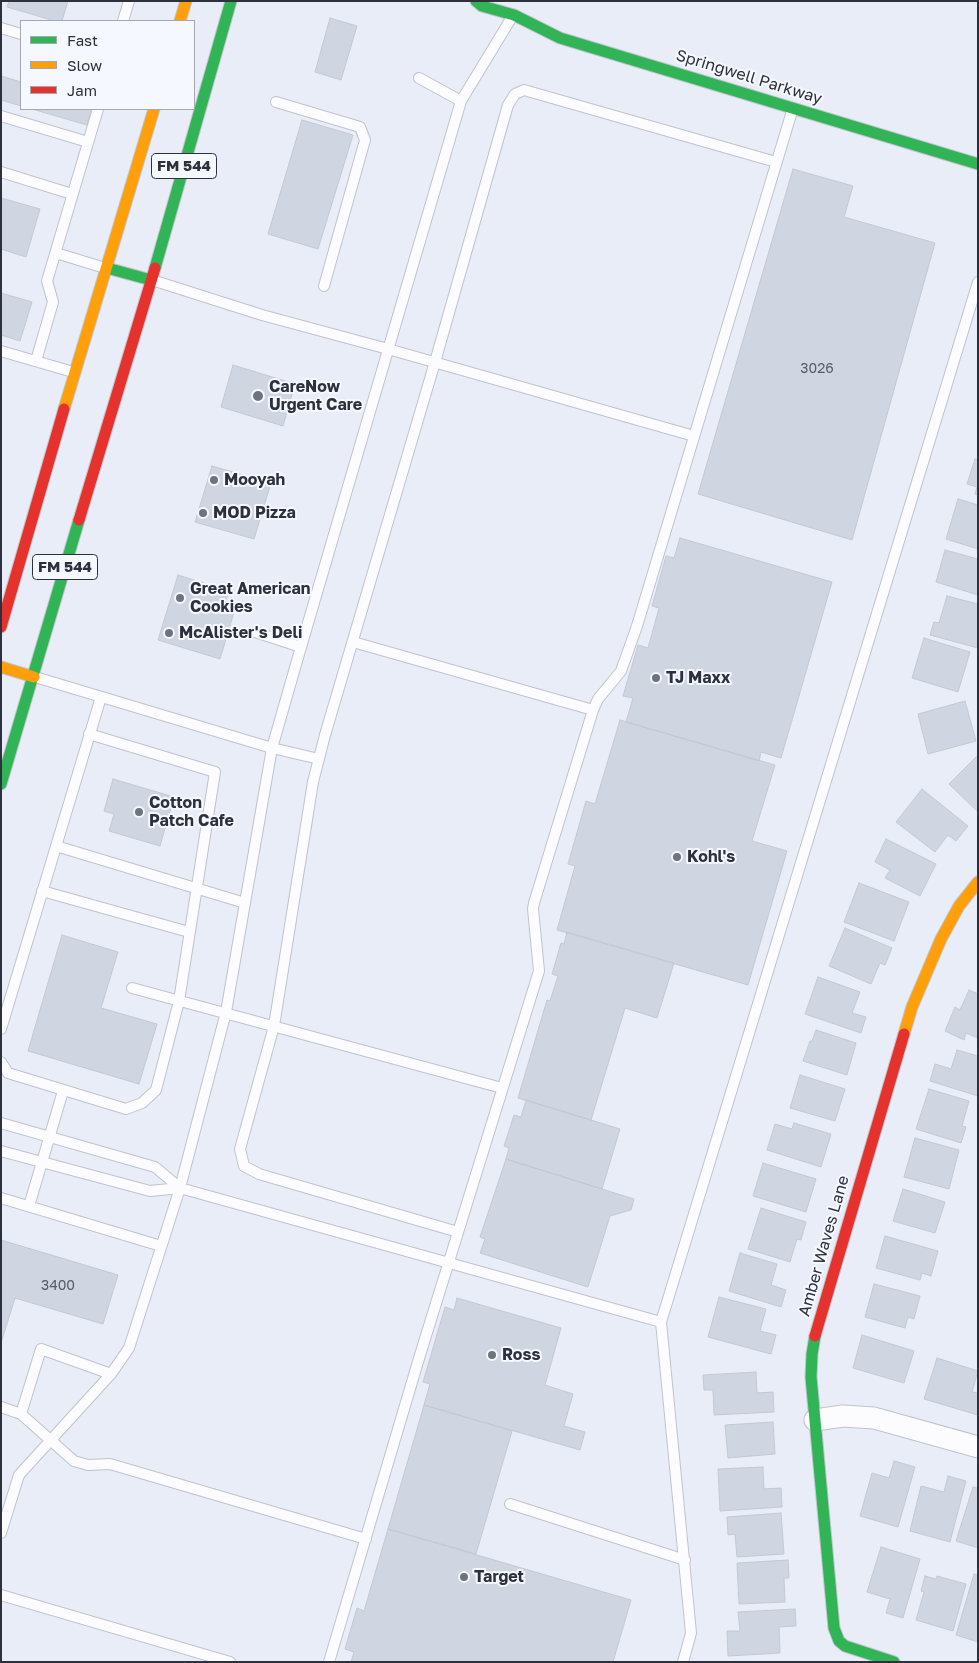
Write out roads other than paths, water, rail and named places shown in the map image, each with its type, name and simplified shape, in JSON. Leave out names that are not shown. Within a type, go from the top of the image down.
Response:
[{"type":"main road","points":[[180,20],[186,1]]},
{"type":"main road","name":"FM 544","points":[[1,784],[151,280],[231,1]]},
{"type":"main road","name":"Springwell Parkway","points":[[476,1],[482,6],[514,15],[560,38],[978,164]]},
{"type":"main road","name":"Springwell Parkway","points":[[504,1],[514,15]]},
{"type":"main road","name":"FM 544","points":[[1,627],[74,373],[154,110]]},
{"type":"main road","points":[[107,268],[151,280]]},
{"type":"main road","points":[[1,668],[34,677]]},
{"type":"main road","name":"Amber Waves Lane","points":[[894,1662],[845,1646],[839,1641],[834,1628],[811,1365],[815,1334],[912,1007],[941,938],[959,906],[978,882]]},
{"type":"street","points":[[815,1420],[843,1416],[874,1418],[978,1447]]},
{"type":"lane","points":[[123,20],[129,1]]},
{"type":"lane","points":[[1,1533],[19,1475],[111,1374],[129,1348],[180,1188],[226,1012],[272,748],[301,647],[461,101],[514,15]]},
{"type":"lane","points":[[1,28],[20,34]]},
{"type":"lane","points":[[419,78],[461,101]]},
{"type":"lane","points":[[458,1232],[259,1174],[244,1166],[240,1149],[274,1026],[312,790],[319,759],[508,105],[515,94],[524,90],[776,162]]},
{"type":"lane","points":[[276,102],[360,127],[366,140],[324,286]]},
{"type":"lane","points":[[330,1662],[448,1263],[539,971],[532,909],[593,710],[598,699],[621,671],[637,626],[793,107]]},
{"type":"lane","points":[[36,361],[53,302],[47,281],[98,110]]},
{"type":"lane","points":[[1,116],[88,142]]},
{"type":"lane","points":[[1,172],[72,194]]},
{"type":"lane","points":[[56,253],[107,268]]},
{"type":"lane","points":[[151,280],[262,315],[694,436]]},
{"type":"lane","points":[[683,1662],[692,1633],[661,1322],[978,282]]},
{"type":"lane","points":[[1,351],[74,373]]},
{"type":"lane","points":[[255,632],[301,647]]},
{"type":"lane","points":[[353,642],[593,710]]},
{"type":"lane","points":[[34,677],[272,748],[319,759]]},
{"type":"lane","points":[[1,1029],[101,697]]},
{"type":"lane","points":[[1,1062],[8,1073],[126,1109],[142,1103],[156,1090],[179,1001],[215,772],[89,734]]},
{"type":"lane","points":[[56,846],[245,903]]},
{"type":"lane","points":[[42,891],[189,932]]},
{"type":"lane","points":[[132,988],[502,1088]]},
{"type":"lane","points":[[29,1206],[63,1091]]},
{"type":"lane","points":[[1,1123],[155,1167],[180,1188]]},
{"type":"lane","points":[[1,1151],[150,1191],[180,1188],[661,1322]]},
{"type":"lane","points":[[1,1198],[162,1246]]},
{"type":"lane","points":[[21,1414],[41,1349],[111,1374]]},
{"type":"lane","points":[[1,1407],[21,1414],[74,1461],[88,1465],[110,1464],[366,1539]]},
{"type":"lane","points":[[510,1504],[684,1560]]},
{"type":"lane","points":[[1,1595],[230,1662]]},
{"type":"place","name":"CareNow Urgent Care","points":[[258,396]]},
{"type":"place","name":"Mooyah","points":[[214,480]]},
{"type":"place","name":"MOD Pizza","points":[[203,513]]},
{"type":"place","name":"Great American Cookies","points":[[180,598]]},
{"type":"place","name":"McAlister's Deli","points":[[169,633]]},
{"type":"place","name":"TJ Maxx","points":[[656,678]]},
{"type":"place","name":"Cotton Patch Cafe","points":[[139,812]]},
{"type":"place","name":"Kohl's","points":[[677,857]]},
{"type":"place","name":"Ross","points":[[492,1355]]},
{"type":"place","name":"Target","points":[[464,1577]]}]
